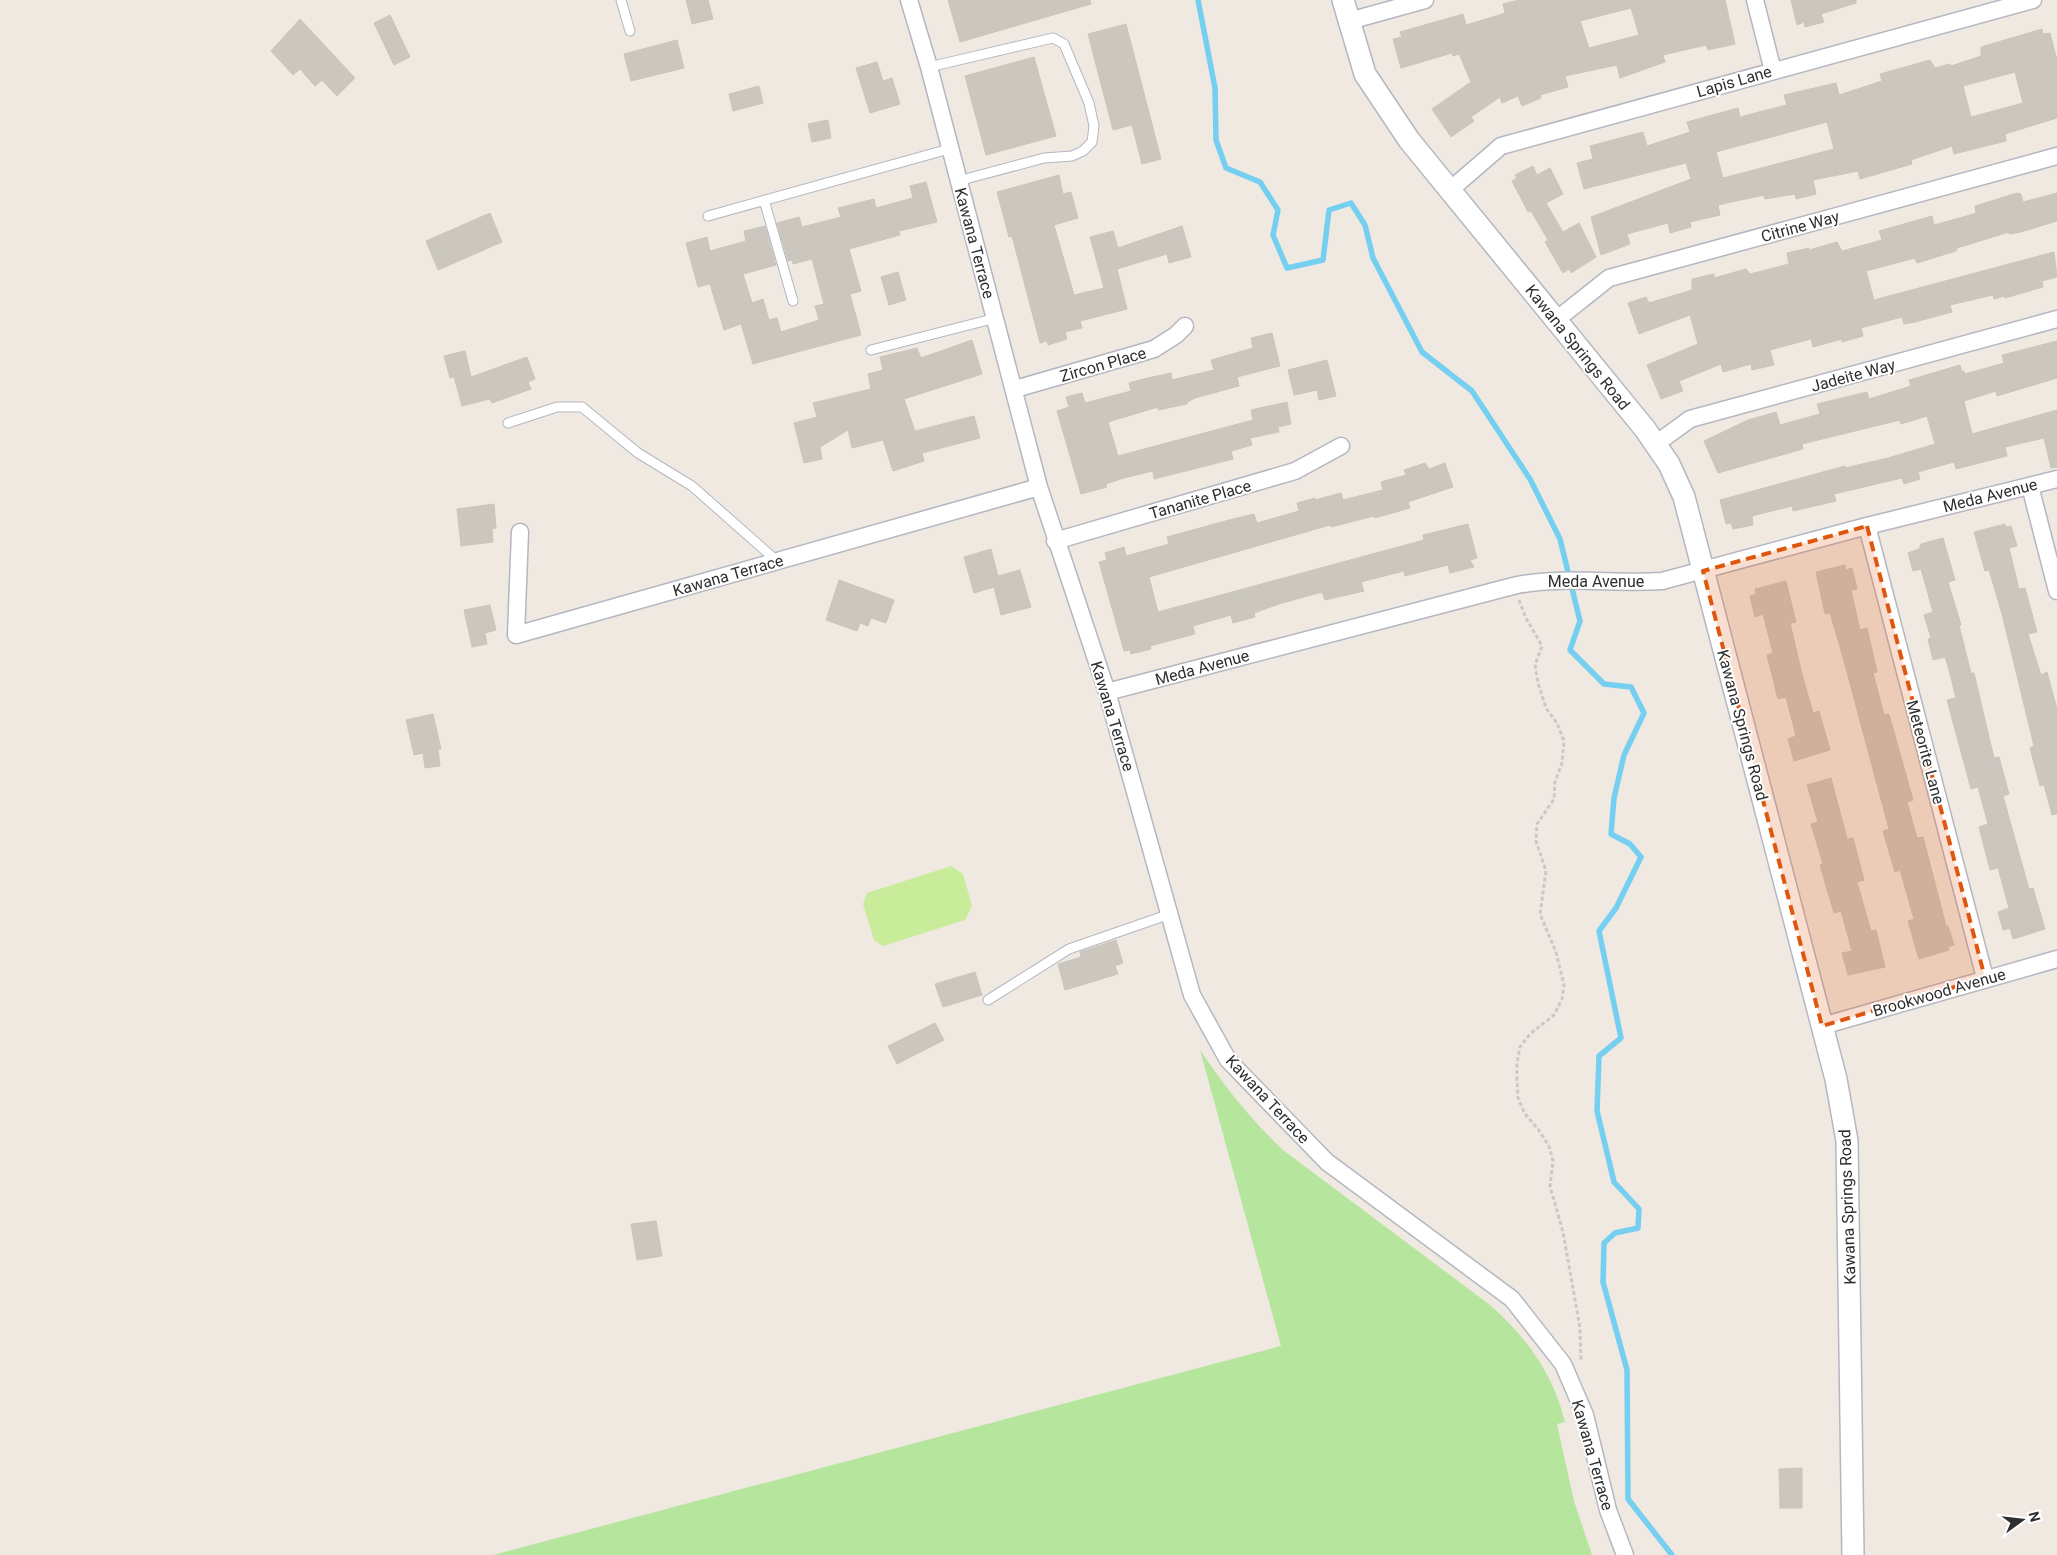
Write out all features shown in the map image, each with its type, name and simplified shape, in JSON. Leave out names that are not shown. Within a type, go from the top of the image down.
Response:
[{"type":"street","name":"Kawana Terrace","points":[[909,0],[1015,389],[1039,487],[1055,541],[1107,692],[1192,995],[1228,1060],[1327,1162],[1512,1299],[1563,1364],[1585,1415],[1608,1510],[1625,1555]]},
{"type":"street","name":"Kawana Springs Road","points":[[1343,0],[1365,74],[1409,140],[1656,444],[1669,464],[1684,497],[1836,1079],[1846,1141],[1853,1555]]},
{"type":"street","points":[[1349,21],[1425,0]]},
{"type":"street","points":[[1755,0],[1773,71]]},
{"type":"street","name":"Lapis Lane","points":[[1450,190],[1501,146],[2033,0]]},
{"type":"street","name":"Citrine Way","points":[[1556,320],[1610,278],[2057,156]]},
{"type":"street","name":"Jadeite Way","points":[[1656,444],[1690,419],[2057,319]]},
{"type":"street","name":"Zircon Place","points":[[1015,389],[1154,349],[1176,335],[1185,326]]},
{"type":"street","name":"Tananite Place","points":[[1055,541],[1294,471],[1341,446]]},
{"type":"street","name":"Meda Avenue","points":[[1107,692],[1517,585],[1565,579],[1662,581],[1867,526],[2057,479]]},
{"type":"street","points":[[2030,486],[2057,591]]},
{"type":"street","name":"Kawana Terrace","points":[[520,532],[516,635],[1039,487]]},
{"type":"street","name":"Meteorite Lane","points":[[1867,526],[1986,978]]},
{"type":"street","name":"Brookwood Avenue","points":[[1822,1026],[2057,959]]},
{"type":"lane","points":[[621,0],[630,31]]},
{"type":"lane","points":[[929,68],[1053,38],[1064,44],[1089,102],[1094,126],[1092,142],[1083,151],[1072,156],[1044,158],[958,181]]},
{"type":"lane","points":[[708,216],[949,149]]},
{"type":"lane","points":[[764,200],[793,301]]},
{"type":"lane","points":[[871,350],[996,318]]},
{"type":"lane","points":[[508,423],[557,408],[582,407],[638,453],[692,486],[777,561]]},
{"type":"lane","points":[[988,1000],[1069,949],[1170,914]]},
{"type":"path","points":[[1517,585],[1519,603],[1542,646],[1535,664],[1538,683],[1546,708],[1557,723],[1564,741],[1562,762],[1555,782],[1554,799],[1537,824],[1536,841],[1546,871],[1540,914],[1556,952],[1564,985],[1562,999],[1554,1015],[1530,1034],[1520,1047],[1516,1063],[1518,1098],[1525,1114],[1549,1146],[1553,1161],[1550,1186],[1563,1232],[1580,1328],[1582,1367]]},
{"type":"highlighted area","points":[[1867,526],[1985,978],[1822,1026],[1703,571]]},
{"type":"green space","points":[[951,866],[963,874],[972,906],[965,920],[883,946],[874,940],[863,904],[867,893]]},
{"type":"green space","points":[[1200,1050],[1239,1103],[1283,1150],[1490,1305],[1516,1330],[1527,1344],[1546,1372],[1560,1404],[1565,1422],[1557,1424],[1574,1501],[1592,1555],[493,1555],[1281,1346]]},
{"type":"building","points":[[686,0],[708,0],[713,19],[692,24]]},
{"type":"building","points":[[948,0],[1090,0],[1091,4],[960,42]]},
{"type":"building","points":[[1519,0],[1725,0],[1735,44],[1708,50],[1706,45],[1663,55],[1665,62],[1620,78],[1617,65],[1565,76],[1568,87],[1540,95],[1541,98],[1522,106],[1518,96],[1502,103],[1500,97],[1471,117],[1474,121],[1451,137],[1432,109],[1471,82],[1459,54],[1453,56],[1452,53],[1401,68],[1393,39],[1402,37],[1400,32],[1463,14],[1466,25],[1505,13],[1503,4]],"holes":[[[1631,8],[1639,35],[1589,48],[1580,21]]]},
{"type":"building","points":[[1791,0],[1856,0],[1856,3],[1821,14],[1824,22],[1805,27],[1804,22],[1797,25]]},
{"type":"building","points":[[390,15],[410,57],[394,65],[374,23]]},
{"type":"building","points":[[300,19],[355,78],[337,96],[322,80],[315,86],[300,69],[293,75],[271,51]]},
{"type":"building","points":[[1126,24],[1161,159],[1142,164],[1132,125],[1113,130],[1088,34]]},
{"type":"building","points":[[2042,29],[2043,34],[2050,33],[2057,60],[2057,118],[2005,134],[2006,141],[1954,154],[1952,146],[1911,160],[1912,164],[1860,179],[1858,171],[1813,180],[1816,194],[1796,199],[1795,194],[1765,199],[1764,195],[1718,205],[1720,215],[1690,222],[1691,227],[1670,233],[1668,223],[1627,234],[1630,244],[1601,255],[1591,217],[1691,179],[1686,163],[1584,189],[1577,163],[1593,159],[1590,146],[1643,132],[1647,146],[1690,132],[1687,122],[1738,108],[1740,117],[1787,105],[1784,95],[1836,83],[1839,95],[1882,81],[1880,74],[1930,60],[1935,68],[1950,64],[1951,66],[1981,56],[1981,47]],"holes":[[[2015,72],[2023,103],[1971,117],[1963,86]],[[1827,122],[1834,149],[1723,178],[1716,152]]]},
{"type":"building","points":[[677,40],[684,68],[631,81],[624,54]]},
{"type":"building","points":[[1034,57],[1056,136],[986,155],[965,76]]},
{"type":"building","points":[[877,62],[883,81],[892,78],[900,104],[870,113],[856,68]]},
{"type":"building","points":[[759,86],[763,103],[733,111],[729,94]]},
{"type":"building","points":[[828,120],[831,138],[812,142],[808,124]]},
{"type":"building","points":[[1533,166],[1537,175],[1550,168],[1563,194],[1546,203],[1563,232],[1579,223],[1596,257],[1571,273],[1569,269],[1563,273],[1545,242],[1548,240],[1531,211],[1528,212],[1512,181],[1517,178],[1515,175]]},
{"type":"building","points":[[1059,175],[1063,194],[1071,192],[1078,218],[1054,225],[1074,295],[1104,288],[1090,237],[1113,231],[1118,248],[1182,226],[1191,257],[1169,263],[1167,254],[1117,269],[1127,309],[1080,321],[1082,328],[1065,332],[1067,339],[1048,345],[1047,341],[1040,343],[1012,236],[1009,237],[997,192]]},
{"type":"building","points":[[926,182],[937,222],[899,231],[900,235],[849,249],[861,291],[850,294],[861,335],[753,364],[741,324],[724,330],[710,284],[698,287],[686,243],[707,237],[710,251],[746,241],[744,231],[765,226],[776,265],[743,274],[752,303],[763,299],[769,320],[777,318],[781,332],[819,320],[815,306],[824,304],[812,259],[793,264],[792,260],[788,261],[777,223],[799,217],[802,227],[841,217],[838,208],[874,199],[876,208],[913,198],[910,186]]},
{"type":"building","points":[[2017,193],[2021,194],[2023,202],[2057,193],[2057,221],[2021,232],[2009,234],[2009,232],[1917,263],[1915,258],[1866,271],[1874,300],[2054,252],[2057,277],[2042,281],[2043,287],[2005,298],[2004,296],[1994,299],[1993,295],[1950,305],[1952,312],[1915,322],[1904,324],[1902,317],[1861,328],[1863,336],[1842,342],[1842,339],[1813,347],[1811,339],[1770,350],[1774,365],[1752,370],[1751,364],[1723,372],[1721,364],[1679,381],[1683,391],[1661,399],[1647,365],[1698,344],[1690,315],[1639,334],[1628,303],[1646,297],[1649,303],[1692,290],[1692,279],[1714,274],[1714,278],[1746,269],[1750,274],[1789,264],[1787,253],[1809,248],[1809,250],[1837,242],[1842,251],[1882,240],[1879,231],[1932,216],[1934,225],[1974,214],[1976,212],[1975,206]]},
{"type":"building","points":[[490,213],[502,242],[438,270],[426,241]]},
{"type":"building","points":[[898,272],[906,300],[889,305],[881,277]]},
{"type":"building","points":[[1272,333],[1280,366],[1237,377],[1239,386],[1195,398],[1187,402],[1187,404],[1158,410],[1158,407],[1108,422],[1118,456],[1253,420],[1251,410],[1287,402],[1291,424],[1278,427],[1279,432],[1250,438],[1252,445],[1231,451],[1233,459],[1154,479],[1153,471],[1124,478],[1106,484],[1107,487],[1081,494],[1057,411],[1069,407],[1066,397],[1082,393],[1085,403],[1131,391],[1129,383],[1143,379],[1171,373],[1172,380],[1214,370],[1211,360],[1253,348],[1251,338]]},
{"type":"building","points":[[972,340],[982,374],[904,399],[915,431],[974,416],[980,438],[922,453],[924,461],[893,471],[883,440],[852,448],[848,430],[820,447],[822,459],[804,463],[794,423],[817,417],[813,403],[871,389],[868,374],[883,370],[880,357],[917,348],[921,358]]},
{"type":"building","points":[[2057,341],[2057,378],[1997,396],[1996,391],[1964,401],[1972,434],[2057,410],[2057,467],[2051,468],[2044,438],[2005,447],[2007,456],[1956,469],[1954,462],[1918,472],[1920,479],[1904,484],[1902,478],[1834,494],[1836,501],[1793,511],[1792,506],[1752,516],[1753,525],[1733,529],[1731,523],[1726,524],[1720,500],[1845,466],[1845,468],[1888,458],[1935,444],[1927,416],[1901,424],[1900,420],[1802,444],[1803,449],[1718,473],[1704,441],[1748,420],[1776,412],[1780,425],[1820,414],[1817,404],[1867,392],[1869,399],[1911,386],[1909,380],[1960,365],[1962,372],[1964,371],[1965,374],[2004,363],[2002,355]]},
{"type":"building","points":[[465,351],[471,377],[527,357],[535,379],[528,382],[531,389],[492,403],[490,399],[462,406],[454,377],[450,378],[444,356]]},
{"type":"building","points":[[1327,360],[1336,396],[1319,400],[1317,390],[1294,395],[1288,370]]},
{"type":"building","points":[[1425,463],[1429,469],[1445,463],[1453,487],[1408,502],[1410,508],[1375,518],[1374,516],[1331,527],[1330,525],[1149,577],[1158,612],[1424,540],[1423,535],[1468,524],[1477,558],[1470,560],[1474,567],[1450,573],[1448,565],[1405,576],[1404,571],[1361,582],[1364,591],[1325,600],[1322,592],[1279,604],[1254,613],[1255,617],[1233,623],[1231,615],[1193,626],[1195,634],[1150,646],[1151,649],[1131,654],[1130,650],[1124,651],[1099,562],[1107,560],[1105,553],[1124,547],[1126,556],[1169,544],[1167,537],[1229,520],[1254,514],[1257,523],[1299,511],[1297,503],[1315,498],[1315,500],[1341,493],[1343,500],[1383,490],[1381,482],[1406,475],[1404,470]]},
{"type":"building","points":[[494,504],[496,528],[492,529],[493,542],[461,546],[457,509]]},
{"type":"building","points":[[2005,524],[2006,527],[2011,526],[2017,546],[2009,548],[2019,589],[2025,588],[2037,632],[2028,634],[2041,675],[2047,672],[2057,709],[2057,814],[2052,815],[2044,785],[2040,786],[2030,748],[2034,746],[2002,614],[1989,570],[1985,571],[1974,532]]},
{"type":"building","points":[[1943,538],[1955,580],[1948,582],[1961,625],[1959,625],[1971,673],[1974,673],[1994,758],[1999,757],[2009,794],[2003,796],[2029,889],[2033,888],[2045,929],[2013,939],[2010,928],[2003,930],[1998,912],[2009,908],[1998,868],[1990,870],[1979,827],[1988,824],[1978,787],[1971,789],[1947,700],[1956,698],[1949,670],[1945,657],[1933,660],[1928,639],[1931,638],[1924,615],[1933,612],[1921,569],[1913,571],[1908,553],[1919,549],[1921,544]]},
{"type":"building","points":[[991,549],[998,576],[1020,570],[1031,607],[1001,615],[994,587],[974,593],[964,557]]},
{"type":"building","points":[[1845,565],[1846,570],[1852,568],[1857,589],[1851,590],[1860,630],[1867,628],[1877,672],[1873,673],[1884,715],[1889,714],[1913,800],[1907,802],[1917,838],[1923,837],[1946,926],[1948,926],[1954,945],[1948,947],[1949,950],[1919,959],[1908,921],[1914,919],[1900,870],[1895,872],[1883,831],[1889,829],[1830,613],[1825,614],[1816,572]]},
{"type":"building","points":[[839,580],[894,600],[886,623],[871,618],[868,626],[860,623],[857,631],[826,620]]},
{"type":"building","points":[[1786,581],[1796,622],[1790,623],[1802,674],[1813,713],[1819,711],[1830,750],[1794,761],[1788,739],[1796,736],[1786,697],[1778,699],[1767,655],[1773,653],[1763,614],[1755,617],[1750,596],[1756,594],[1755,589]]},
{"type":"building","points":[[490,605],[496,630],[485,633],[487,644],[472,647],[464,610]]},
{"type":"building","points":[[433,714],[441,749],[438,749],[440,766],[425,768],[423,753],[414,755],[406,720]]},
{"type":"building","points":[[1831,778],[1847,839],[1853,838],[1864,880],[1857,882],[1871,931],[1876,930],[1885,967],[1848,975],[1842,953],[1852,951],[1841,911],[1834,913],[1820,865],[1823,864],[1811,824],[1818,822],[1807,785]]},
{"type":"building","points":[[1116,940],[1123,963],[1115,966],[1118,974],[1065,990],[1058,964],[1081,957],[1080,952]]},
{"type":"building","points":[[975,972],[982,995],[943,1007],[935,984]]},
{"type":"building","points":[[935,1023],[944,1040],[897,1064],[888,1046]]},
{"type":"building","points":[[656,1221],[662,1256],[637,1260],[631,1224]]},
{"type":"building","points":[[1802,1468],[1802,1508],[1780,1508],[1779,1469]]},
{"type":"waterway","points":[[1198,0],[1215,88],[1216,140],[1226,168],[1260,182],[1278,210],[1273,235],[1287,268],[1323,260],[1329,210],[1351,203],[1365,225],[1373,258],[1422,352],[1472,391],[1530,479],[1560,539],[1580,621],[1570,650],[1604,684],[1631,687],[1644,713],[1624,755],[1614,798],[1611,834],[1630,844],[1641,857],[1616,908],[1599,931],[1621,1038],[1599,1056],[1597,1111],[1614,1182],[1639,1209],[1638,1228],[1615,1233],[1604,1243],[1603,1282],[1627,1370],[1628,1499],[1672,1555]]}]
